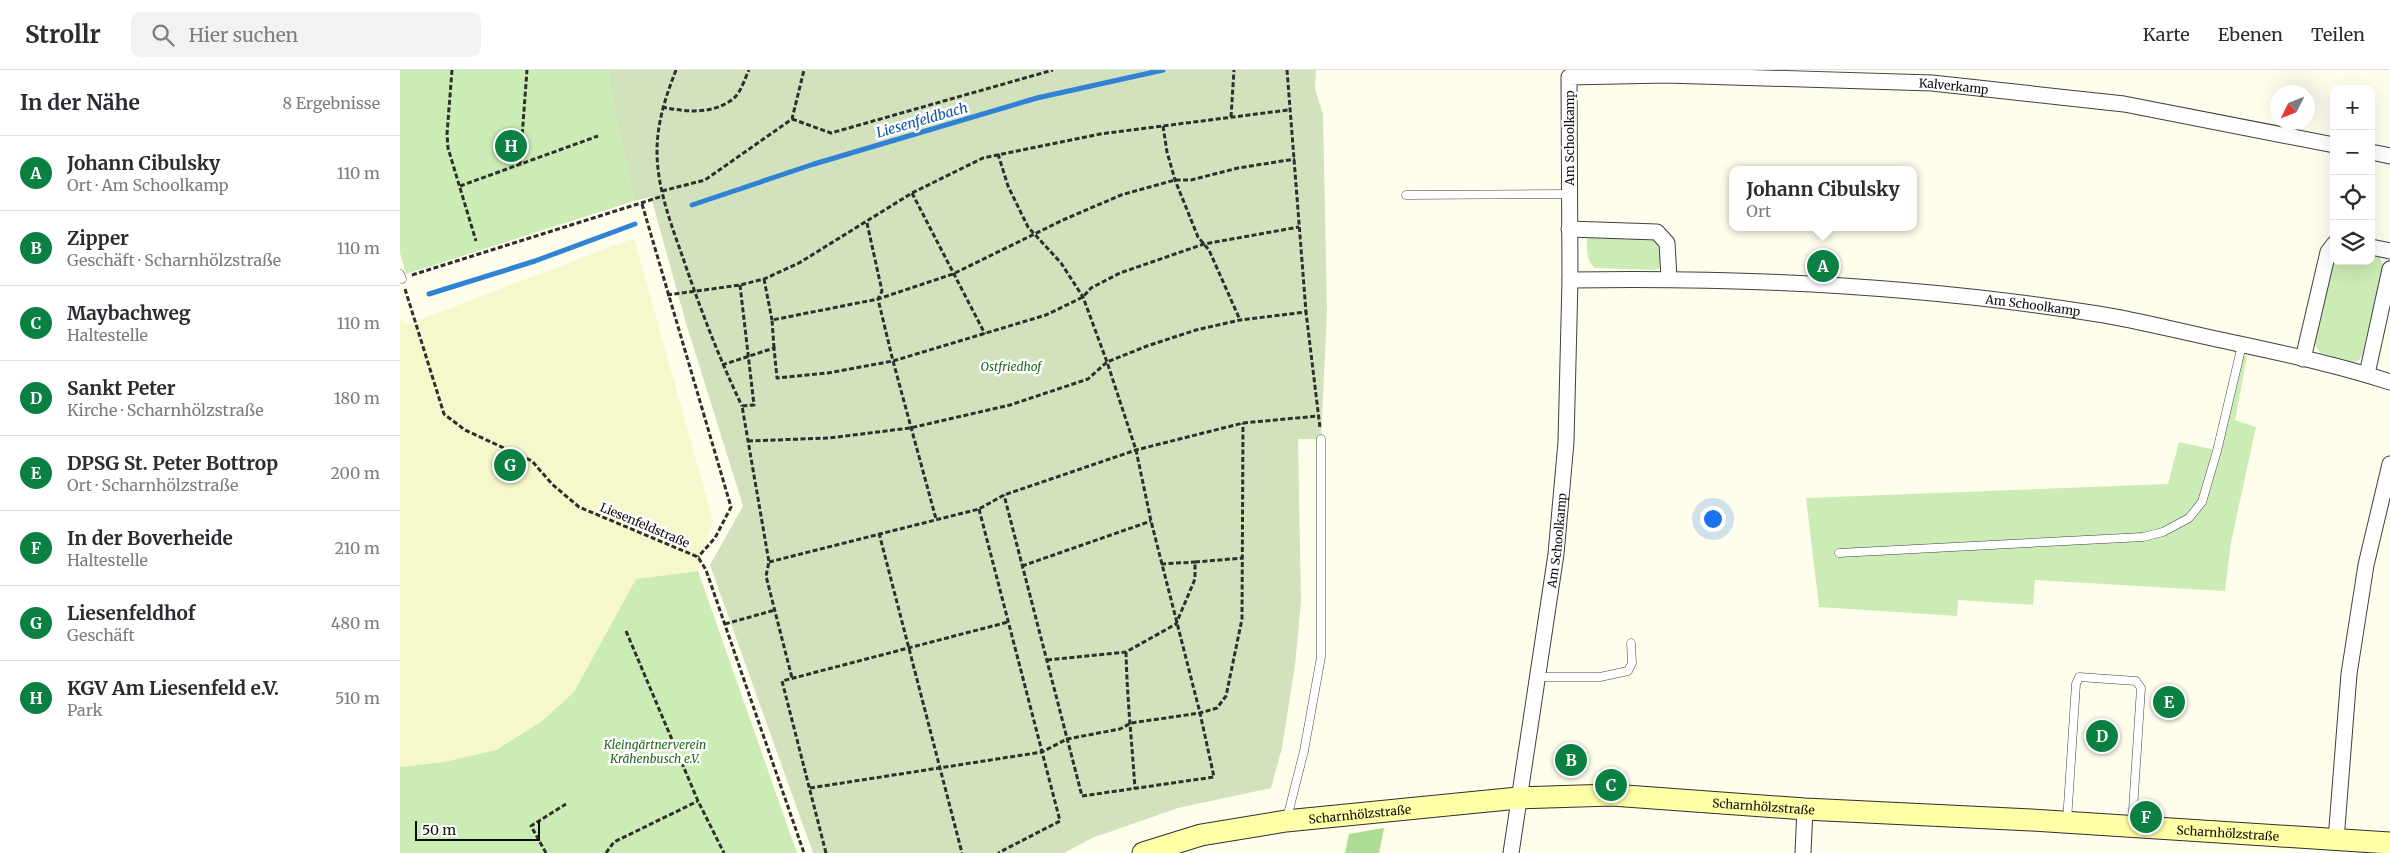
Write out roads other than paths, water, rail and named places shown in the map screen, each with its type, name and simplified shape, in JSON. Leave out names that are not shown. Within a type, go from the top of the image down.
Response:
[{"type":"main road","name":"Scharnhölzstraße","points":[[1143,853],[1201,835],[1286,821],[1518,798],[1612,795],[1805,809],[2067,822],[2390,843]]},
{"type":"street","name":"Kalverkamp","points":[[1566,74],[1932,83],[2124,104],[2330,144]]},
{"type":"street","name":"Am Schoolkamp","points":[[1511,853],[1556,554],[1566,442],[1570,280],[1566,74]]},
{"type":"street","points":[[2375,153],[2390,156]]},
{"type":"street","points":[[1569,229],[1657,232],[1667,244],[1669,278]]},
{"type":"street","points":[[2375,248],[2390,251]]},
{"type":"street","points":[[2303,359],[2330,249]]},
{"type":"street","points":[[2367,374],[2390,269]]},
{"type":"street","name":"Am Schoolkamp","points":[[1570,280],[1669,278],[1920,290],[2099,314],[2303,359],[2367,374],[2390,382]]},
{"type":"street","points":[[2336,840],[2350,674],[2366,565],[2390,464]]},
{"type":"street","points":[[1803,853],[1805,809]]},
{"type":"lane","points":[[1406,195],[1569,194]]},
{"type":"lane","points":[[1839,553],[2143,537],[2163,532],[2189,518],[2202,502],[2217,451],[2242,345]]},
{"type":"lane","points":[[1286,821],[1304,751],[1321,657],[1321,439]]},
{"type":"lane","points":[[1538,677],[1600,677],[1628,671],[1632,663],[1631,643]]},
{"type":"lane","points":[[2067,822],[2076,684],[2079,677],[2098,678],[2136,681],[2141,688],[2132,827]]},
{"type":"waterway","name":"Liesenfeldbach","points":[[692,205],[814,164],[1037,98],[1163,70]]},
{"type":"waterway","points":[[429,294],[535,261],[635,224]]},
{"type":"place","name":"KGV Am Liesenfeld e.V.","points":[[511,146]]},
{"type":"place","name":"Johann Cibulsky","points":[[1823,266]]},
{"type":"place","name":"Liesenfeldhof","points":[[510,465]]},
{"type":"place","name":"DPSG St. Peter Bottrop","points":[[2169,702]]},
{"type":"place","name":"Sankt Peter","points":[[2102,736]]},
{"type":"place","name":"Zipper","points":[[1571,760]]},
{"type":"place","name":"Maybachweg","points":[[1611,785]]},
{"type":"place","name":"In der Boverheide","points":[[2146,817]]},
{"type":"park label","name":"Ostfriedhof","points":[[1011,366]]},
{"type":"park label","name":"Kleingärtnerverein Krähenbusch e.V.","points":[[655,751]]}]
